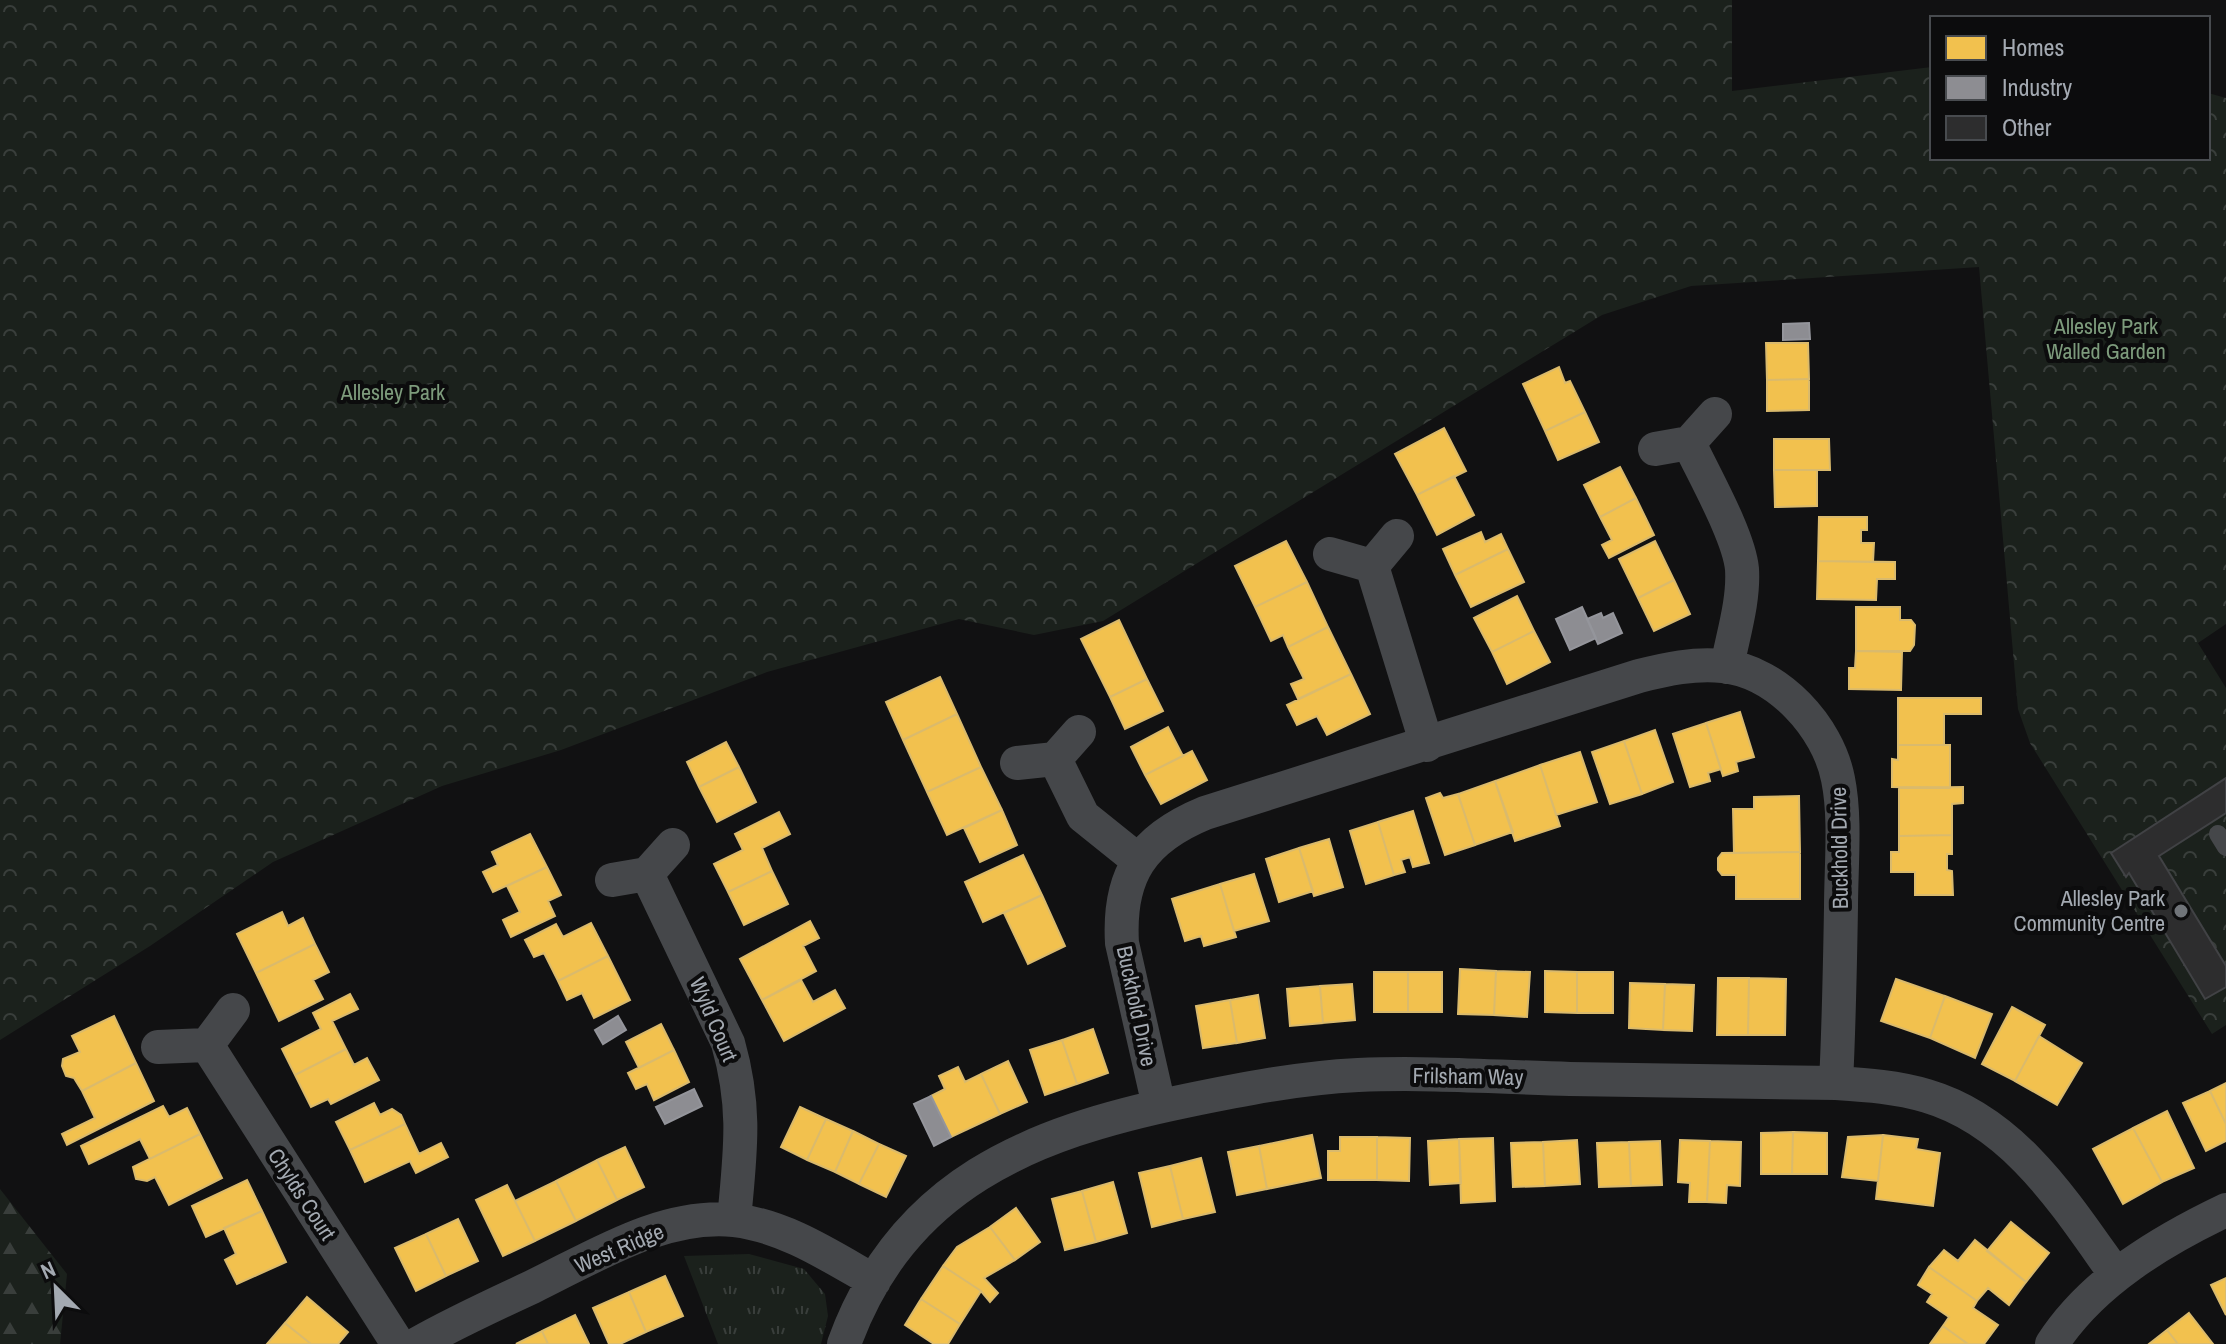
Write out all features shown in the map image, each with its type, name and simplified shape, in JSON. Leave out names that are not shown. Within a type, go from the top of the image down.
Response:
[{"type":"street","points":[[1655,449],[1689,443],[1715,414]]},
{"type":"street","points":[[1689,443],[1740,556],[1740,601],[1727,667]]},
{"type":"street","points":[[1372,566],[1397,536]]},
{"type":"street","points":[[1330,554],[1372,566]]},
{"type":"street","points":[[1372,566],[1427,745]]},
{"type":"street","name":"Buckhold Drive","points":[[1159,1106],[1122,943],[1122,900],[1139,861],[1169,831],[1205,813],[1639,676],[1701,665],[1727,667],[1772,686],[1804,713],[1822,738],[1838,778],[1841,836],[1840,998],[1836,1083]]},
{"type":"street","points":[[1017,763],[1055,759],[1079,732]]},
{"type":"street","points":[[1055,759],[1083,816],[1139,861]]},
{"type":"street","points":[[612,880],[647,874],[673,845]]},
{"type":"street","name":"Wyld Court","points":[[647,874],[728,1043],[735,1068],[742,1124],[734,1220]]},
{"type":"street","points":[[158,1047],[207,1045],[233,1010]]},
{"type":"street","name":"Chylds Court","points":[[207,1045],[398,1344]]},
{"type":"street","name":"Frilsham Way","points":[[844,1344],[853,1319],[896,1247],[928,1214],[965,1183],[1029,1146],[1113,1117],[1159,1106],[1274,1082],[1360,1075],[1836,1083],[1882,1086],[1931,1097],[1961,1110],[1999,1135],[2035,1167],[2116,1275]]},
{"type":"street","points":[[2052,1344],[2116,1275],[2162,1244],[2226,1210]]},
{"type":"street","name":"West Ridge","points":[[417,1344],[629,1240],[680,1224],[734,1220],[791,1236],[874,1281]]},
{"type":"green space","name":"Allesley Park","points":[[0,0],[1732,0],[1732,91],[1930,67],[1930,160],[2210,160],[2210,94],[2226,98],[2226,624],[2198,643],[2226,688],[2226,1025],[2212,1034],[2030,743],[2018,709],[1979,267],[1691,286],[1602,315],[1103,621],[1034,635],[959,619],[767,672],[561,750],[442,786],[273,862],[150,946],[0,1040]]},
{"type":"green space","points":[[0,1189],[67,1274],[60,1344],[0,1344]]},
{"type":"green space","points":[[749,1254],[804,1269],[825,1294],[828,1316],[821,1344],[718,1344],[684,1256]]},
{"type":"building: Homes","points":[[1766,343],[1808,343],[1809,379],[1767,380]]},
{"type":"building: Homes","points":[[1559,367],[1565,383],[1570,381],[1585,412],[1545,431],[1523,384]]},
{"type":"building: Homes","points":[[1809,379],[1809,410],[1767,411],[1767,380]]},
{"type":"building: Homes","points":[[1585,412],[1599,442],[1558,460],[1545,431]]},
{"type":"building: Homes","points":[[1444,428],[1466,471],[1417,495],[1395,454]]},
{"type":"building: Homes","points":[[1774,439],[1829,439],[1830,470],[1774,470]]},
{"type":"building: Homes","points":[[1620,467],[1636,498],[1600,517],[1584,485]]},
{"type":"building: Homes","points":[[1774,470],[1817,470],[1817,506],[1775,507]]},
{"type":"building: Homes","points":[[1454,476],[1474,515],[1437,535],[1417,495]]},
{"type":"building: Homes","points":[[1636,498],[1654,535],[1609,558],[1602,545],[1612,540],[1600,517]]},
{"type":"building: Homes","points":[[1819,517],[1867,517],[1867,530],[1861,530],[1861,543],[1874,543],[1873,562],[1818,561]]},
{"type":"building: Homes","points":[[1481,532],[1485,542],[1501,534],[1508,549],[1455,575],[1443,549]]},
{"type":"building: Homes","points":[[1286,541],[1307,582],[1255,607],[1235,566]]},
{"type":"building: Homes","points":[[1655,541],[1674,580],[1638,598],[1619,559]]},
{"type":"building: Homes","points":[[1508,549],[1524,582],[1471,607],[1455,575]]},
{"type":"building: Homes","points":[[1818,561],[1895,562],[1895,579],[1877,579],[1876,600],[1817,599]]},
{"type":"building: Homes","points":[[1674,580],[1690,614],[1654,631],[1638,598]]},
{"type":"building: Homes","points":[[1307,582],[1328,627],[1288,647],[1283,635],[1271,641],[1255,607]]},
{"type":"building: Homes","points":[[1517,596],[1534,631],[1492,652],[1474,618]]},
{"type":"building: Homes","points":[[1856,607],[1900,607],[1900,620],[1911,620],[1915,625],[1914,645],[1910,651],[1856,651]]},
{"type":"building: Homes","points":[[1119,620],[1147,679],[1110,697],[1081,639]]},
{"type":"building: Homes","points":[[1328,627],[1351,674],[1298,699],[1291,684],[1304,679],[1288,647]]},
{"type":"building: Homes","points":[[1534,631],[1550,662],[1507,684],[1492,652]]},
{"type":"building: Homes","points":[[1856,651],[1902,652],[1901,690],[1849,689],[1849,668],[1855,668]]},
{"type":"building: Homes","points":[[1351,674],[1370,714],[1327,735],[1317,716],[1297,725],[1287,705]]},
{"type":"building: Homes","points":[[940,677],[957,714],[903,740],[886,702]]},
{"type":"building: Homes","points":[[1147,679],[1163,711],[1125,729],[1110,697]]},
{"type":"building: Homes","points":[[1898,698],[1981,698],[1981,714],[1944,714],[1944,745],[1898,745]]},
{"type":"building: Homes","points":[[1740,712],[1754,757],[1736,762],[1738,771],[1723,776],[1706,723]]},
{"type":"building: Homes","points":[[957,714],[981,767],[927,792],[903,740]]},
{"type":"building: Homes","points":[[1706,723],[1721,769],[1708,773],[1710,781],[1690,787],[1673,734]]},
{"type":"building: Homes","points":[[1168,727],[1183,756],[1145,775],[1131,747]]},
{"type":"building: Homes","points":[[1655,730],[1673,782],[1642,794],[1624,741]]},
{"type":"building: Homes","points":[[1624,741],[1642,794],[1610,804],[1592,752]]},
{"type":"building: Homes","points":[[726,742],[739,767],[699,787],[687,762]]},
{"type":"building: Homes","points":[[1898,745],[1950,745],[1950,788],[1892,787],[1892,759],[1898,760]]},
{"type":"building: Homes","points":[[1192,751],[1207,780],[1161,804],[1145,775]]},
{"type":"building: Homes","points":[[1580,752],[1597,802],[1556,815],[1540,765]]},
{"type":"building: Homes","points":[[1540,765],[1560,826],[1515,841],[1495,781]]},
{"type":"building: Homes","points":[[739,767],[756,802],[717,822],[699,787]]},
{"type":"building: Homes","points":[[981,767],[1002,810],[947,835],[927,792]]},
{"type":"building: Homes","points":[[1495,781],[1513,832],[1475,845],[1458,794]]},
{"type":"building: Homes","points":[[1963,787],[1963,803],[1952,804],[1952,835],[1899,836],[1899,788]]},
{"type":"building: Homes","points":[[1440,793],[1443,798],[1458,794],[1475,845],[1445,855],[1426,798]]},
{"type":"building: Homes","points":[[1799,796],[1800,852],[1734,853],[1733,809],[1754,809],[1754,797]]},
{"type":"building: Homes","points":[[1002,810],[1017,845],[980,862],[964,828]]},
{"type":"building: Homes","points":[[1413,811],[1429,863],[1413,867],[1410,857],[1401,860],[1405,872],[1394,875],[1378,822]]},
{"type":"building: Homes","points":[[779,812],[790,834],[762,848],[772,871],[728,892],[714,864],[743,850],[735,834]]},
{"type":"building: Homes","points":[[1378,822],[1394,875],[1366,884],[1350,831]]},
{"type":"building: Homes","points":[[530,834],[547,867],[493,892],[483,872],[498,865],[492,852]]},
{"type":"building: Homes","points":[[1952,835],[1952,854],[1947,854],[1947,870],[1952,871],[1953,895],[1915,895],[1915,872],[1891,872],[1891,852],[1899,852],[1899,836]]},
{"type":"building: Homes","points":[[1329,839],[1343,887],[1314,896],[1299,848]]},
{"type":"building: Homes","points":[[1299,848],[1313,891],[1279,902],[1266,859]]},
{"type":"building: Homes","points":[[1800,852],[1800,899],[1736,899],[1736,875],[1722,875],[1718,870],[1718,858],[1722,853]]},
{"type":"building: Homes","points":[[1023,855],[1042,895],[983,922],[965,882]]},
{"type":"building: Homes","points":[[547,867],[561,895],[548,901],[555,916],[511,937],[503,920],[520,912],[507,886]]},
{"type":"building: Homes","points":[[772,871],[788,904],[744,925],[728,892]]},
{"type":"building: Homes","points":[[1254,874],[1269,921],[1234,931],[1220,884]]},
{"type":"building: Homes","points":[[1220,884],[1236,937],[1204,946],[1201,936],[1185,941],[1172,899]]},
{"type":"building: Homes","points":[[1042,895],[1065,946],[1028,964],[1004,913]]},
{"type":"building: Homes","points":[[282,912],[288,926],[303,918],[315,944],[256,973],[237,934]]},
{"type":"building: Homes","points":[[810,921],[819,938],[803,946],[816,971],[762,1000],[740,959]]},
{"type":"building: Homes","points":[[591,923],[608,956],[558,981],[544,953],[534,957],[525,940],[556,924],[563,937]]},
{"type":"building: Homes","points":[[315,944],[329,972],[313,980],[323,999],[279,1021],[256,973]]},
{"type":"building: Homes","points":[[608,956],[630,1000],[594,1018],[582,993],[567,1000],[558,981]]},
{"type":"building: Homes","points":[[1460,969],[1496,971],[1494,1015],[1458,1014]]},
{"type":"building: Homes","points":[[1496,971],[1530,972],[1527,1017],[1494,1015]]},
{"type":"building: Homes","points":[[1545,971],[1577,972],[1577,1013],[1545,1012]]},
{"type":"building: Homes","points":[[1374,972],[1408,972],[1408,1012],[1374,1012]]},
{"type":"building: Homes","points":[[1408,972],[1442,972],[1442,1012],[1408,1012]]},
{"type":"building: Homes","points":[[1577,972],[1613,972],[1613,1013],[1577,1013]]},
{"type":"building: Homes","points":[[1718,978],[1749,978],[1748,1035],[1717,1035]]},
{"type":"building: Homes","points":[[1749,978],[1786,979],[1785,1035],[1748,1035]]},
{"type":"building: Homes","points":[[1896,979],[1945,996],[1930,1038],[1881,1021]]},
{"type":"building: Homes","points":[[801,980],[813,1002],[835,990],[845,1008],[784,1041],[762,1000]]},
{"type":"building: Homes","points":[[1630,983],[1665,984],[1663,1030],[1629,1028]]},
{"type":"building: Homes","points":[[1352,984],[1355,1020],[1323,1023],[1320,986]]},
{"type":"building: Homes","points":[[1665,984],[1694,985],[1692,1031],[1663,1030]]},
{"type":"building: Homes","points":[[1320,986],[1323,1023],[1290,1026],[1287,989]]},
{"type":"building: Homes","points":[[350,994],[358,1009],[332,1021],[346,1049],[295,1075],[282,1049],[321,1029],[313,1013]]},
{"type":"building: Homes","points":[[1258,995],[1265,1038],[1237,1043],[1230,1000]]},
{"type":"building: Homes","points":[[1945,996],[1992,1014],[1975,1058],[1930,1038]]},
{"type":"building: Homes","points":[[1230,1000],[1237,1043],[1203,1048],[1196,1006]]},
{"type":"building: Homes","points":[[2012,1007],[2045,1025],[2015,1081],[1982,1064]]},
{"type":"building: Homes","points":[[114,1016],[136,1063],[82,1091],[74,1078],[66,1076],[62,1066],[63,1059],[80,1052],[72,1036]]},
{"type":"building: Homes","points":[[661,1024],[674,1050],[639,1068],[626,1042]]},
{"type":"building: Homes","points":[[1093,1029],[1108,1073],[1077,1084],[1062,1040]]},
{"type":"building: Homes","points":[[2039,1036],[2082,1063],[2057,1105],[2015,1081]]},
{"type":"building: Homes","points":[[1062,1040],[1077,1084],[1045,1095],[1030,1050]]},
{"type":"building: Homes","points":[[346,1049],[354,1065],[367,1058],[379,1080],[331,1104],[328,1099],[311,1107],[295,1075]]},
{"type":"building: Homes","points":[[674,1050],[689,1082],[654,1100],[647,1084],[636,1089],[628,1073]]},
{"type":"building: Homes","points":[[1008,1061],[1027,1102],[1000,1114],[981,1074]]},
{"type":"building: Homes","points":[[136,1063],[154,1101],[67,1145],[62,1134],[95,1118],[82,1091]]},
{"type":"building: Homes","points":[[958,1067],[965,1082],[981,1074],[1000,1114],[951,1137],[931,1096],[945,1089],[939,1076]]},
{"type":"building: Homes","points":[[2226,1083],[2226,1124],[2210,1091]]},
{"type":"building: Homes","points":[[2210,1091],[2226,1124],[2226,1141],[2206,1151],[2183,1103]]},
{"type":"building: Homes","points":[[374,1103],[380,1115],[392,1109],[401,1115],[405,1124],[350,1150],[336,1122]]},
{"type":"building: Homes","points":[[163,1106],[169,1117],[187,1108],[200,1134],[150,1159],[140,1139],[89,1164],[81,1146]]},
{"type":"building: Homes","points":[[800,1107],[826,1119],[807,1160],[781,1147]]},
{"type":"building: Homes","points":[[2167,1111],[2194,1168],[2162,1182],[2133,1128]]},
{"type":"building: Homes","points":[[826,1119],[853,1131],[835,1172],[807,1160]]},
{"type":"building: Homes","points":[[405,1124],[419,1154],[441,1143],[448,1157],[416,1173],[410,1161],[365,1182],[350,1150]]},
{"type":"building: Homes","points":[[2133,1128],[2162,1182],[2123,1204],[2093,1149]]},
{"type":"building: Homes","points":[[853,1131],[879,1144],[859,1184],[835,1172]]},
{"type":"building: Homes","points":[[1793,1132],[1827,1133],[1827,1174],[1792,1174]]},
{"type":"building: Homes","points":[[1793,1132],[1792,1174],[1761,1174],[1761,1133]]},
{"type":"building: Homes","points":[[200,1134],[222,1178],[169,1205],[155,1177],[147,1181],[136,1179],[133,1167]]},
{"type":"building: Homes","points":[[1312,1135],[1321,1178],[1267,1189],[1259,1146]]},
{"type":"building: Homes","points":[[1883,1135],[1918,1139],[1916,1149],[1940,1153],[1933,1206],[1876,1199]]},
{"type":"building: Homes","points":[[1883,1135],[1878,1181],[1842,1177],[1848,1137]]},
{"type":"building: Homes","points":[[1340,1137],[1377,1137],[1377,1180],[1328,1180],[1328,1151],[1340,1151]]},
{"type":"building: Homes","points":[[1377,1137],[1410,1138],[1409,1181],[1377,1180]]},
{"type":"building: Homes","points":[[1493,1138],[1495,1201],[1461,1203],[1459,1139]]},
{"type":"building: Homes","points":[[1459,1139],[1461,1183],[1430,1185],[1428,1141]]},
{"type":"building: Homes","points":[[1577,1140],[1580,1184],[1545,1186],[1543,1142]]},
{"type":"building: Homes","points":[[1680,1140],[1710,1141],[1707,1202],[1689,1202],[1690,1183],[1678,1182]]},
{"type":"building: Homes","points":[[1660,1141],[1662,1185],[1631,1186],[1629,1142]]},
{"type":"building: Homes","points":[[1710,1141],[1741,1142],[1740,1186],[1727,1185],[1726,1203],[1707,1202]]},
{"type":"building: Homes","points":[[1543,1142],[1545,1186],[1513,1187],[1511,1143]]},
{"type":"building: Homes","points":[[1629,1142],[1631,1186],[1599,1187],[1597,1143]]},
{"type":"building: Homes","points":[[879,1144],[906,1156],[886,1197],[859,1184]]},
{"type":"building: Homes","points":[[1259,1146],[1267,1189],[1237,1195],[1228,1152]]},
{"type":"building: Homes","points":[[625,1147],[644,1187],[617,1200],[597,1160]]},
{"type":"building: Homes","points":[[1201,1158],[1215,1212],[1183,1219],[1170,1166]]},
{"type":"building: Homes","points":[[597,1160],[617,1200],[576,1221],[556,1181]]},
{"type":"building: Homes","points":[[1170,1166],[1183,1219],[1152,1227],[1139,1173]]},
{"type":"building: Homes","points":[[247,1180],[262,1211],[206,1237],[192,1206]]},
{"type":"building: Homes","points":[[556,1181],[576,1221],[535,1241],[515,1201]]},
{"type":"building: Homes","points":[[1113,1182],[1127,1233],[1096,1242],[1082,1191]]},
{"type":"building: Homes","points":[[507,1185],[535,1241],[503,1256],[476,1200]]},
{"type":"building: Homes","points":[[1082,1191],[1096,1242],[1065,1250],[1052,1199]]},
{"type":"building: Homes","points":[[1016,1208],[1040,1242],[1015,1260],[990,1227]]},
{"type":"building: Homes","points":[[262,1211],[286,1262],[237,1284],[225,1260],[236,1254],[224,1228]]},
{"type":"building: Homes","points":[[458,1219],[478,1261],[446,1276],[426,1234]]},
{"type":"building: Homes","points":[[2011,1222],[2049,1253],[2026,1282],[1987,1251]]},
{"type":"building: Homes","points":[[990,1227],[1015,1260],[984,1278],[998,1293],[990,1302],[981,1291],[943,1266],[957,1247]]},
{"type":"building: Homes","points":[[426,1234],[446,1276],[416,1291],[395,1248]]},
{"type":"building: Homes","points":[[1975,1240],[2026,1282],[2009,1305],[1988,1288],[1977,1301],[1929,1267],[1944,1250],[1958,1261]]},
{"type":"building: Homes","points":[[943,1266],[981,1291],[960,1324],[921,1299]]},
{"type":"building: Homes","points":[[1929,1267],[1977,1301],[1973,1308],[1998,1325],[1984,1344],[1968,1344],[1943,1326],[1949,1317],[1927,1302],[1932,1294],[1918,1285]]},
{"type":"building: Homes","points":[[665,1276],[683,1316],[646,1332],[629,1292]]},
{"type":"building: Homes","points":[[2226,1278],[2226,1315],[2211,1285]]},
{"type":"building: Homes","points":[[629,1292],[646,1332],[620,1344],[609,1344],[593,1308]]},
{"type":"building: Homes","points":[[307,1297],[348,1332],[338,1344],[311,1344],[285,1323]]},
{"type":"building: Homes","points":[[921,1299],[960,1324],[948,1344],[934,1344],[905,1325]]},
{"type":"building: Homes","points":[[2189,1313],[2213,1344],[2178,1344],[2167,1330]]},
{"type":"building: Homes","points":[[575,1315],[589,1344],[548,1344],[542,1331]]},
{"type":"building: Homes","points":[[285,1323],[311,1344],[267,1344]]},
{"type":"building: Homes","points":[[1943,1326],[1968,1344],[1930,1344]]},
{"type":"building: Homes","points":[[2167,1330],[2178,1344],[2149,1344]]},
{"type":"building: Homes","points":[[542,1331],[548,1344],[516,1344]]},
{"type":"building: Industry","points":[[1809,323],[1810,339],[1783,340],[1783,324]]},
{"type":"building: Industry","points":[[1582,607],[1596,638],[1570,650],[1556,619]]},
{"type":"building: Industry","points":[[1601,613],[1603,618],[1613,613],[1622,633],[1598,644],[1587,619]]},
{"type":"building: Industry","points":[[618,1016],[626,1030],[603,1044],[595,1030]]},
{"type":"building: Industry","points":[[694,1089],[702,1106],[665,1124],[656,1107]]},
{"type":"building: Industry","points":[[931,1096],[951,1137],[934,1146],[914,1104]]},
{"type":"building: Other","points":[[2226,778],[2226,813],[2159,856],[2226,966],[2226,987],[2205,999],[2129,873],[2126,877],[2111,853]]},
{"type":"place","name":"Allesley Park Community Centre","points":[[2181,911]]},
{"type":"park label","name":"Allesley Park Walled Garden","points":[[2106,338]]}]
